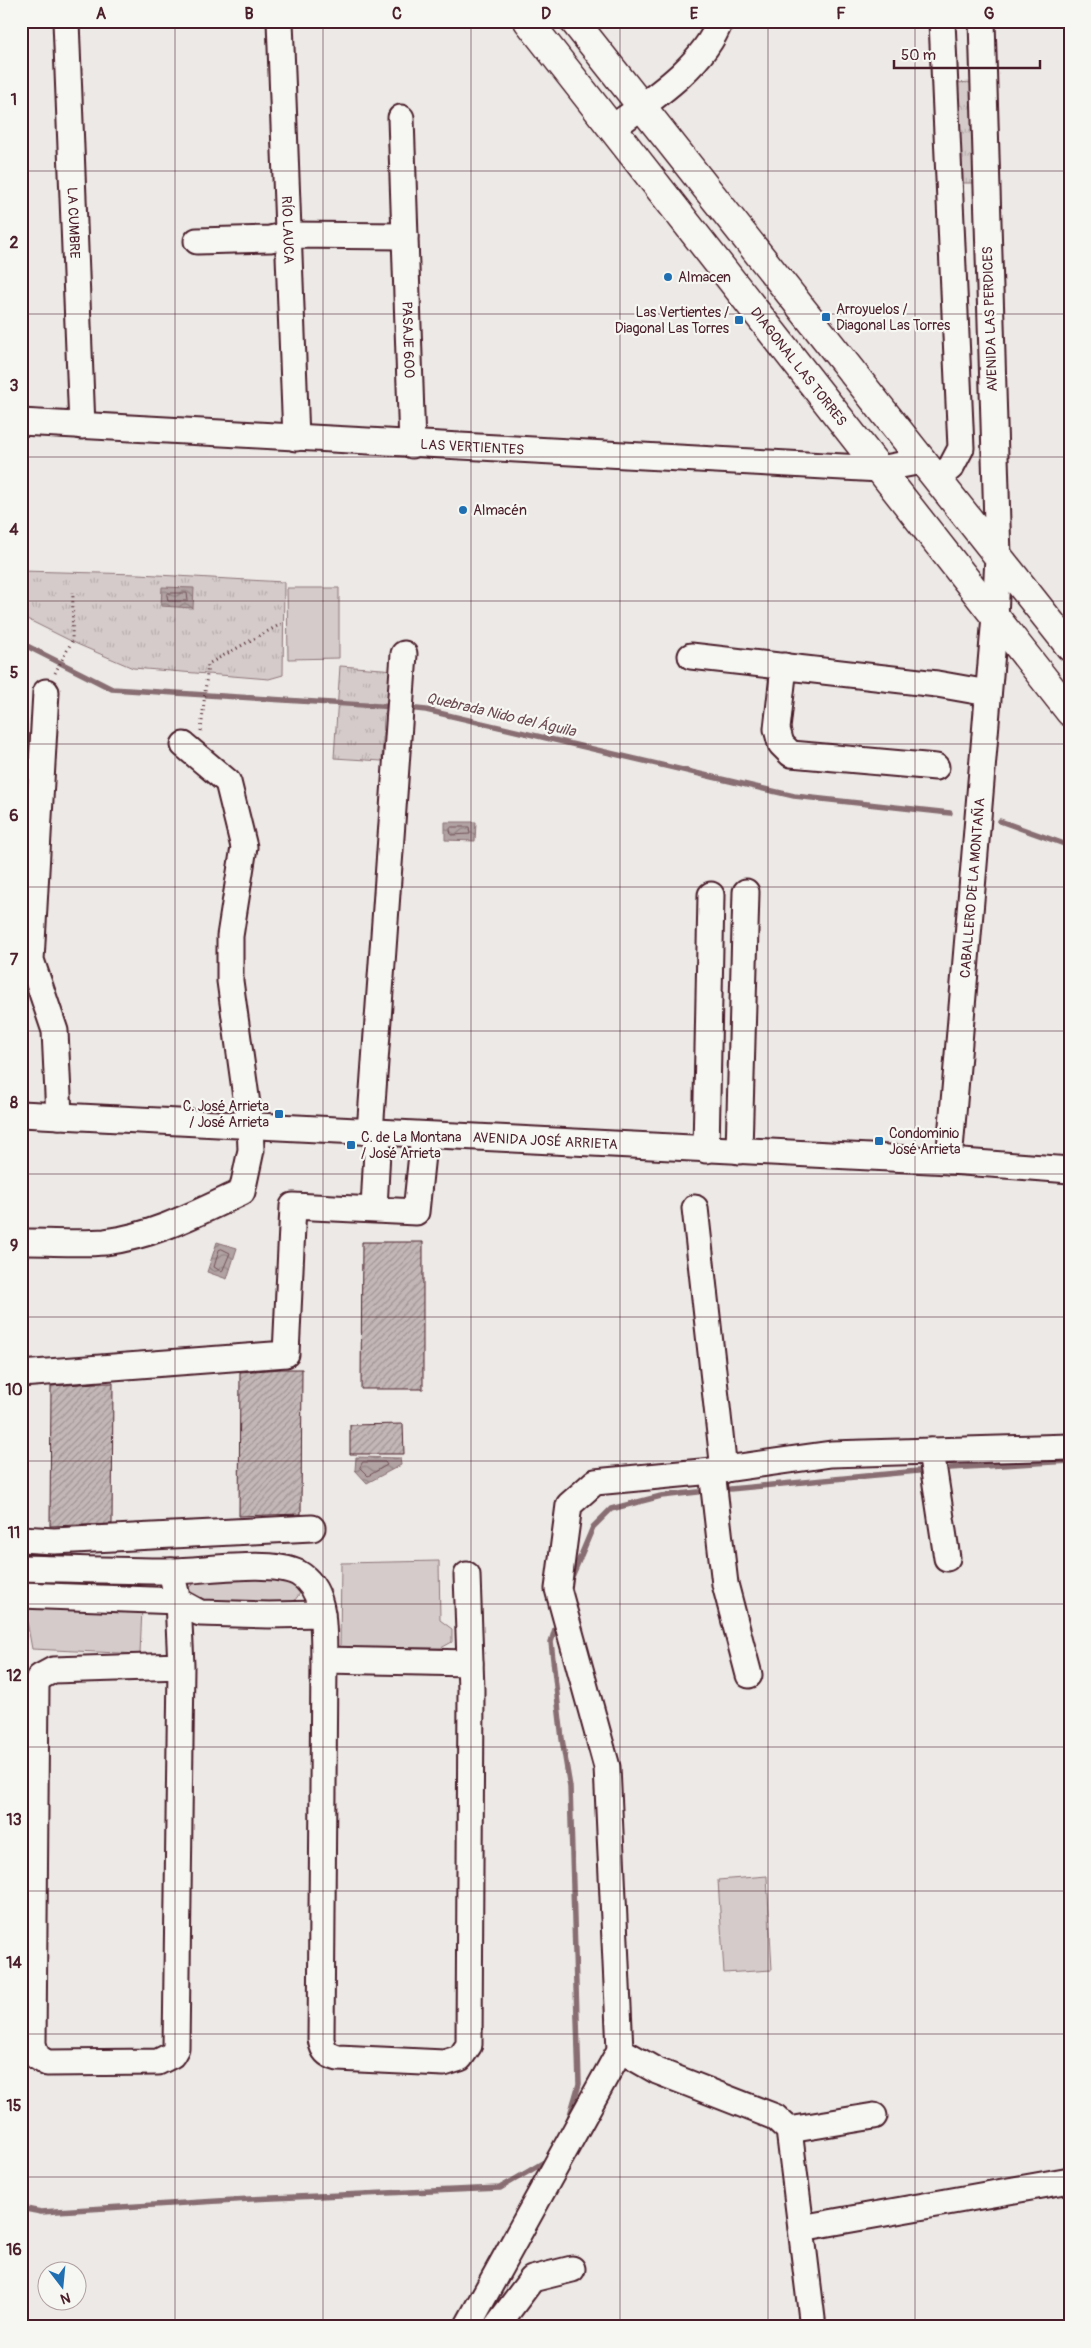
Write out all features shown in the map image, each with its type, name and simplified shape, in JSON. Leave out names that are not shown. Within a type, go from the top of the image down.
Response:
[{"type":"main road","name":"DIAGONAL LAS TORRES","points":[[528,21],[1070,712]]},
{"type":"main road","points":[[574,21],[640,107],[1070,648]]},
{"type":"street","name":"LA CUMBRE","points":[[66,21],[82,426]]},
{"type":"street","name":"RÍO LAUCA","points":[[280,21],[296,438]]},
{"type":"street","points":[[612,128],[681,74],[711,41],[720,21]]},
{"type":"street","points":[[930,470],[951,467],[961,448],[942,21]]},
{"type":"street","name":"AVENIDA LAS PERDICES","points":[[982,21],[998,557],[995,616]]},
{"type":"street","name":"PASAJE 600","points":[[401,118],[412,445]]},
{"type":"street","points":[[197,241],[270,240],[288,235],[405,236]]},
{"type":"street","name":"LAS VERTIENTES","points":[[21,422],[412,445],[930,470]]},
{"type":"street","name":"CABALLERO DE LA MONTAÑA","points":[[949,1161],[995,616]]},
{"type":"street","points":[[374,1208],[374,1132],[404,654]]},
{"type":"street","points":[[691,656],[937,684],[988,693]]},
{"type":"street","points":[[784,666],[777,729],[781,744],[791,754],[936,767]]},
{"type":"street","points":[[46,692],[31,960],[55,1032],[59,1116]]},
{"type":"street","points":[[28,1242],[105,1242],[146,1233],[183,1220],[242,1192],[251,1150],[250,1126],[230,981],[230,936],[244,847],[228,782],[184,745]]},
{"type":"street","points":[[739,1151],[746,892]]},
{"type":"street","points":[[706,1150],[711,895]]},
{"type":"street","name":"AVENIDA JOSÉ ARRIETA","points":[[21,1114],[949,1161],[1070,1170]]},
{"type":"street","points":[[21,1374],[286,1354],[293,1206],[374,1208],[416,1212],[424,1135]]},
{"type":"street","points":[[695,1208],[718,1470],[725,1584],[749,1675]]},
{"type":"street","points":[[467,2327],[620,2050],[607,1767],[558,1589],[569,1505],[595,1482],[718,1470],[831,1454],[1070,1448]]},
{"type":"street","points":[[931,1451],[947,1558]]},
{"type":"street","points":[[21,1539],[54,1541],[312,1528]]},
{"type":"street","points":[[21,1568],[171,1571],[276,1566],[298,1574],[311,1585],[322,1614],[324,1660],[321,2039],[323,2048],[331,2056],[338,2058],[444,2063],[460,2058],[468,2044],[470,1662],[466,1575]]},
{"type":"street","points":[[171,1571],[178,1600],[181,1666],[176,2048],[172,2055],[158,2062],[47,2063],[36,2057],[33,2044],[36,1684],[40,1677],[53,1670],[181,1666]]},
{"type":"street","points":[[21,1595],[178,1600],[200,1613],[322,1614]]},
{"type":"street","points":[[324,1660],[470,1662]]},
{"type":"street","points":[[620,2050],[657,2071],[775,2117],[789,2130],[813,2327]]},
{"type":"street","points":[[789,2130],[874,2116]]},
{"type":"street","points":[[801,2228],[1070,2180]]},
{"type":"street","points":[[503,2323],[532,2279],[572,2269]]},
{"type":"path","points":[[56,669],[72,641],[73,592]]},
{"type":"path","points":[[204,708],[208,664],[281,624]]},
{"type":"green space","points":[[973,82],[976,183],[958,183],[955,83]]},
{"type":"green space","points":[[21,571],[139,574],[284,582],[283,675],[269,679],[133,668],[77,644],[21,616]]},
{"type":"green space","points":[[287,588],[339,588],[339,658],[288,659]]},
{"type":"green space","points":[[340,666],[396,670],[394,688],[384,716],[382,761],[334,758]]},
{"type":"green space","points":[[439,1561],[440,1620],[452,1629],[452,1642],[441,1648],[340,1647],[341,1563]]},
{"type":"green space","points":[[293,1577],[300,1593],[290,1607],[194,1603],[187,1589],[198,1580]]},
{"type":"green space","points":[[24,1605],[142,1608],[140,1654],[32,1649]]},
{"type":"green space","points":[[767,1876],[772,1970],[724,1973],[718,1880]]},
{"type":"water","points":[[162,587],[194,588],[193,608],[161,606]]},
{"type":"water","points":[[445,822],[476,822],[475,841],[445,840]]},
{"type":"water","points":[[217,1242],[237,1248],[227,1279],[207,1272]]},
{"type":"water","points":[[356,1457],[400,1458],[401,1465],[367,1483],[355,1470]]},
{"type":"building","points":[[362,1242],[423,1242],[423,1389],[361,1389]]},
{"type":"building","points":[[302,1369],[301,1514],[239,1516],[240,1372]]},
{"type":"building","points":[[113,1383],[112,1524],[50,1526],[51,1386]]},
{"type":"building","points":[[403,1424],[404,1454],[350,1454],[350,1425]]},
{"type":"waterway","name":"Quebrada Nido del Águila","points":[[21,643],[112,689],[395,707]]},
{"type":"waterway","name":"Quebrada Nido del Águila","points":[[407,708],[426,710],[794,796],[950,813]]},
{"type":"waterway","name":"Quebrada Nido del Águila","points":[[1000,821],[1070,846]]},
{"type":"waterway","points":[[950,1468],[1070,1461]]},
{"type":"waterway","points":[[730,1489],[918,1471]]},
{"type":"waterway","points":[[571,1579],[593,1527],[611,1509],[661,1496],[698,1492]]},
{"type":"waterway","points":[[555,1629],[551,1642],[562,1739],[570,1787],[579,2084],[568,2122]]},
{"type":"waterway","points":[[21,2208],[41,2212],[250,2199],[500,2188],[548,2160]]},
{"type":"place","name":"Almacen","points":[[668,277]]},
{"type":"place","name":"Arroyuelos / Diagonal Las Torres","points":[[826,317]]},
{"type":"place","name":"Las Vertientes / Diagonal Las Torres","points":[[739,320]]},
{"type":"place","name":"Almacén","points":[[463,510]]},
{"type":"place","name":"C. José Arrieta / José Arrieta","points":[[279,1114]]},
{"type":"place","name":"Condominio José Arrieta","points":[[879,1141]]},
{"type":"place","name":"C. de La Montana / José Arrieta","points":[[351,1145]]}]
